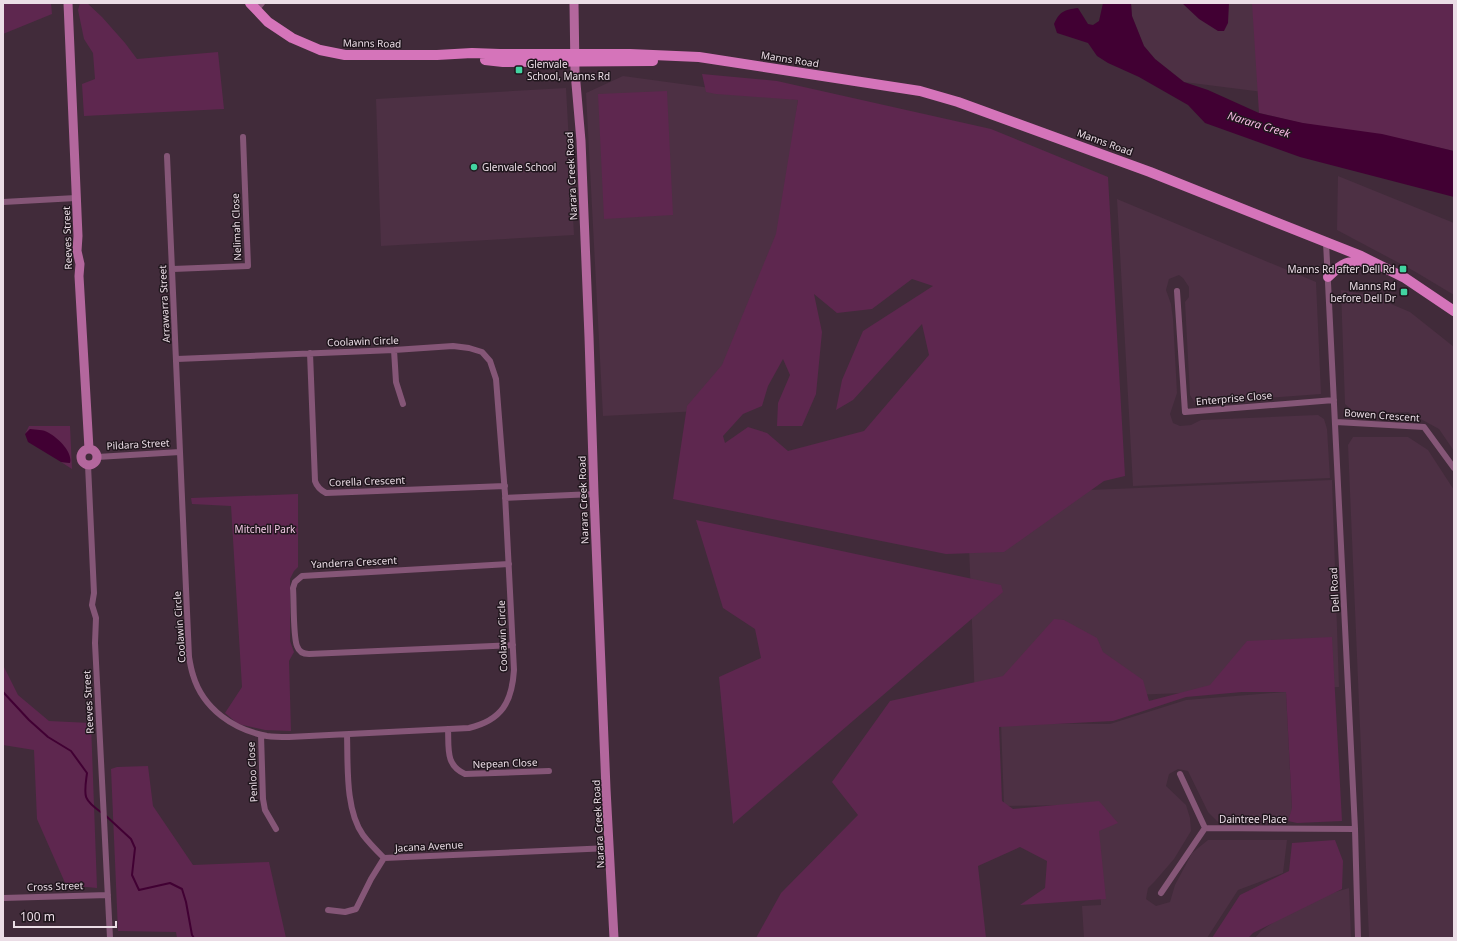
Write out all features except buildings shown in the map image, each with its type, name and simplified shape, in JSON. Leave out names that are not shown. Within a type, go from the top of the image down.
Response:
[{"type":"main road","name":"Manns Road","points":[[256,5],[268,22],[292,38],[328,52],[355,56],[437,55],[503,62],[575,57],[698,63],[725,62],[920,92],[958,102],[1150,172],[1326,242],[1374,262],[1405,278],[1454,311]]},
{"type":"main road","points":[[1328,277],[1345,263],[1356,261],[1374,262]]},
{"type":"street","name":"Reeves Street","points":[[68,3],[78,236],[77,251],[80,264],[79,276],[89,449]]},
{"type":"street","name":"Narara Creek Road","points":[[574,3],[575,57],[581,141],[594,494],[614,938]]},
{"type":"street","name":"Nelimah Close","points":[[173,269],[248,266],[243,137]]},
{"type":"street","name":"Arrawarra Street","points":[[167,156],[180,452]]},
{"type":"street","points":[[3,202],[76,198]]},
{"type":"street","name":"Dell Road","points":[[1326,242],[1355,829],[1358,938]]},
{"type":"street","name":"Enterprise Close","points":[[1177,291],[1185,412],[1334,400]]},
{"type":"street","name":"Coolawin Circle","points":[[177,359],[310,354],[453,346],[469,348],[482,352],[490,361],[496,379],[505,498],[514,670],[513,684],[505,707],[497,716],[488,722],[469,728],[347,735],[289,737],[261,735],[236,726],[223,719],[211,708],[200,692],[193,676],[189,657],[180,452]]},
{"type":"street","points":[[394,350],[396,382],[403,404]]},
{"type":"street","name":"Corella Crescent","points":[[310,354],[315,481],[321,491],[326,493],[504,486]]},
{"type":"street","name":"Bowen Crescent","points":[[1336,422],[1424,427],[1454,468]]},
{"type":"street","points":[[89,449],[94,450],[97,457],[93,464],[88,465],[83,462],[81,458],[84,451],[89,449]]},
{"type":"street","name":"Pildara Street","points":[[97,457],[180,452]]},
{"type":"street","name":"Reeves Street","points":[[88,465],[94,593],[92,605],[96,618],[95,643],[110,938]]},
{"type":"street","points":[[505,498],[594,494]]},
{"type":"street","name":"Yanderra Crescent","points":[[509,564],[302,576],[295,582],[293,588],[296,640],[299,650],[304,654],[513,645]]},
{"type":"street","name":"Nepean Close","points":[[448,729],[449,754],[452,764],[465,774],[548,771]]},
{"type":"street","name":"Penloo Close","points":[[261,735],[263,799],[265,810],[276,828]]},
{"type":"street","name":"Jacana Avenue","points":[[347,735],[349,788],[354,818],[363,835],[384,858],[610,848]]},
{"type":"street","points":[[1180,774],[1205,828]]},
{"type":"street","name":"Daintree Place","points":[[1161,893],[1205,828],[1355,829]]},
{"type":"street","points":[[328,910],[345,912],[356,909],[371,879],[384,858]]},
{"type":"street","name":"Cross Street","points":[[3,898],[108,895]]},
{"type":"shaded area","points":[[1131,3],[1260,3],[1263,92],[1184,82],[1155,59],[1144,46],[1132,16]]},
{"type":"shaded area","points":[[623,76],[798,100],[757,408],[603,416],[586,93]]},
{"type":"shaded area","name":"Glenvale School","points":[[566,88],[574,235],[381,246],[376,99]]},
{"type":"shaded area","points":[[1338,176],[1454,223],[1454,295],[1414,271],[1337,230]]},
{"type":"shaded area","points":[[1117,199],[1316,282],[1321,394],[1195,403],[1190,395],[1185,302],[1189,297],[1189,287],[1179,275],[1169,279],[1166,290],[1171,304],[1173,319],[1177,393],[1170,414],[1173,423],[1180,426],[1191,425],[1201,420],[1318,415],[1324,419],[1327,429],[1330,478],[1133,486]]},
{"type":"shaded area","points":[[1341,290],[1372,296],[1410,312],[1454,347],[1454,451],[1439,429],[1408,412],[1355,413],[1345,404]]},
{"type":"shaded area","points":[[1353,437],[1408,437],[1428,450],[1454,490],[1454,938],[1369,938],[1348,445]]},
{"type":"shaded area","points":[[1332,480],[1339,687],[975,701],[967,495]]},
{"type":"shaded area","points":[[1286,692],[1292,809],[1288,821],[1220,824],[1208,812],[1188,771],[1178,769],[1169,774],[1166,786],[1186,805],[1190,818],[1191,831],[1174,859],[1148,888],[1146,899],[1156,906],[1170,902],[1175,885],[1192,853],[1208,840],[1287,840],[1283,873],[1238,890],[1207,938],[1084,938],[1082,906],[1101,905],[1097,805],[1004,806],[1001,723],[1110,724],[1186,700]]},
{"type":"shaded area","points":[[1349,888],[1351,938],[1255,938],[1261,931],[1302,902]]},
{"type":"green space","points":[[3,3],[51,3],[52,14],[3,34]]},
{"type":"green space","points":[[80,3],[87,3],[102,17],[137,59],[218,52],[224,109],[84,116],[82,84],[95,79],[93,53],[84,39],[78,10]]},
{"type":"green space","points":[[1252,3],[1454,3],[1454,151],[1428,145],[1301,123],[1259,113]]},
{"type":"green space","points":[[702,74],[777,81],[991,129],[1108,177],[1125,476],[1104,481],[1004,552],[946,554],[673,499],[687,406],[722,365],[776,234],[798,100],[706,92]],"holes":[[[912,279],[933,286],[863,331],[842,380],[836,410],[853,400],[922,324],[929,355],[864,431],[788,451],[767,433],[748,427],[725,443],[723,436],[743,414],[762,406],[768,386],[783,359],[790,375],[778,403],[777,426],[802,426],[816,394],[822,332],[814,294],[837,313],[872,309]]]},
{"type":"green space","points":[[667,91],[673,215],[604,219],[598,94]]},
{"type":"green space","points":[[29,426],[70,426],[72,469],[61,462],[70,463],[30,429],[25,434]]},
{"type":"green space","name":"Mitchell Park","points":[[298,494],[298,567],[290,579],[290,641],[294,652],[289,661],[291,731],[265,730],[238,724],[225,713],[242,687],[231,506],[192,504],[191,498]]},
{"type":"green space","points":[[696,520],[1001,585],[1003,592],[733,824],[719,677],[761,658],[755,629],[723,608]]},
{"type":"green space","points":[[1054,619],[1064,620],[1097,638],[1103,652],[1143,680],[1149,701],[1210,685],[1247,641],[1332,637],[1342,821],[1297,823],[1288,821],[1292,808],[1286,692],[1242,692],[1186,697],[1113,721],[999,727],[1002,801],[1013,809],[1099,801],[1118,823],[1099,831],[1106,899],[1020,905],[1045,888],[1047,861],[1020,847],[978,866],[986,938],[756,938],[781,893],[858,815],[832,782],[890,701],[1003,676]]},
{"type":"green space","points":[[3,665],[18,695],[49,721],[91,723],[97,888],[66,885],[37,819],[34,750],[3,745]]},
{"type":"green space","points":[[148,766],[153,806],[193,865],[269,862],[286,938],[177,938],[176,932],[118,931],[111,769],[117,767]]},
{"type":"green space","points":[[1335,840],[1343,861],[1342,889],[1253,933],[1248,938],[1212,938],[1240,895],[1289,871],[1292,843]]},
{"type":"water","name":"Narara Creek","points":[[1103,3],[1131,3],[1132,16],[1144,46],[1155,59],[1184,82],[1208,90],[1259,113],[1303,123],[1382,134],[1454,151],[1454,197],[1300,157],[1205,123],[1188,105],[1139,77],[1108,63],[1097,56],[1088,43],[1057,33],[1054,24],[1058,16],[1063,12],[1078,8],[1088,24],[1093,25],[1099,21]]},
{"type":"water","points":[[1182,3],[1229,3],[1228,23],[1224,31],[1218,31],[1199,19]]},
{"type":"water","points":[[30,429],[44,431],[56,438],[67,450],[70,463],[61,462],[28,442],[25,434]]},
{"type":"waterway","points":[[3,692],[29,720],[48,737],[71,751],[87,773],[85,787],[86,796],[91,804],[102,813]]},
{"type":"waterway","points":[[105,815],[131,839],[135,848],[132,875],[139,890],[170,883],[182,889],[192,935],[194,938]]},
{"type":"place","name":"Glenvale School, Manns Rd","points":[[519,70]]},
{"type":"place","name":"Glenvale School","points":[[474,167]]},
{"type":"place","name":"Manns Rd after Dell Rd","points":[[1403,269]]},
{"type":"place","name":"Manns Rd before Dell Dr","points":[[1404,292]]}]
